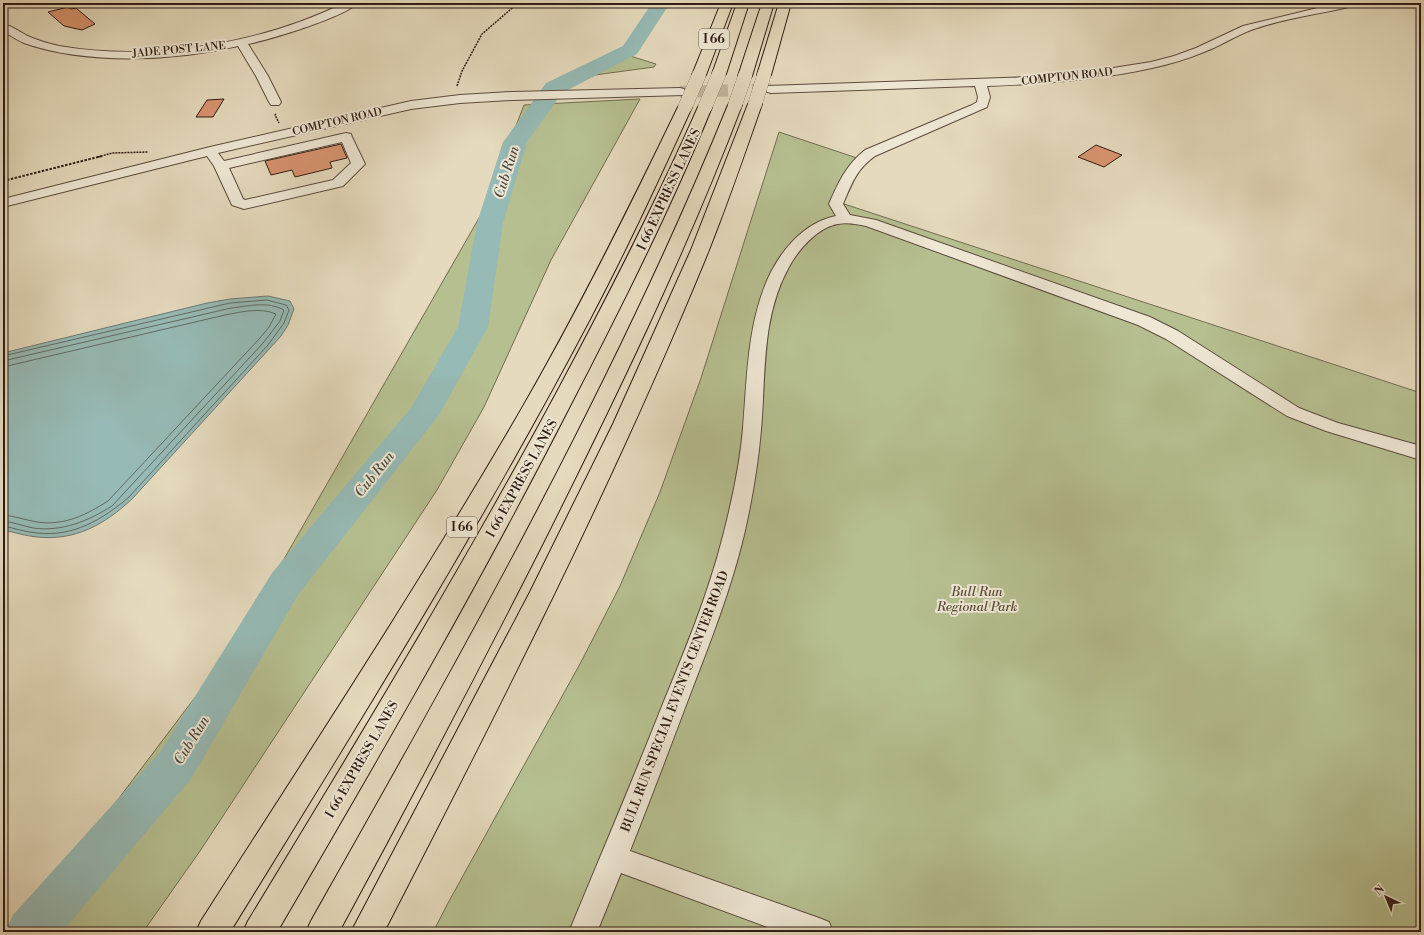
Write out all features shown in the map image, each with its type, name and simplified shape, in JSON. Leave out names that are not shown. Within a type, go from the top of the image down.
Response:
[{"type":"highway","name":"I 66","points":[[212,932],[357,699],[495,471],[605,273],[690,102],[727,3]]},
{"type":"highway","name":"I 66 EXPRESS LANES","points":[[259,932],[332,811],[462,585],[549,427],[609,313],[645,238],[690,102],[719,74],[743,3]]},
{"type":"highway","points":[[754,99],[745,76],[768,3]]},
{"type":"highway","points":[[367,932],[512,653],[610,452],[700,250],[764,75],[785,3]]},
{"type":"highway","points":[[322,932],[398,796],[491,622],[623,363],[670,263],[713,160],[754,99]]},
{"type":"street","name":"JADE POST LANE","points":[[3,27],[23,39],[40,45],[89,53],[162,53],[241,42],[289,30],[312,22],[352,3]]},
{"type":"street","name":"COMPTON ROAD","points":[[754,99],[1065,78],[1117,72],[1151,65],[1200,50],[1247,28],[1260,24],[1353,3]]},
{"type":"street","points":[[241,42],[262,76],[275,102]]},
{"type":"street","points":[[845,219],[836,204],[847,178],[862,159],[870,153],[983,104],[984,96],[980,83]]},
{"type":"street","name":"COMPTON ROAD","points":[[3,203],[210,150],[377,112],[411,106],[460,99],[512,96],[578,95],[690,102]]},
{"type":"street","points":[[210,150],[221,166],[237,202],[244,205],[338,182],[358,164],[346,137],[221,166]]},
{"type":"street","name":"BULL RUN SPECIAL EVENTS CENTER ROAD","points":[[583,932],[614,858],[702,635],[722,578],[734,535],[744,486],[750,444],[760,332],[766,306],[774,282],[791,253],[813,232],[830,222],[845,219],[871,223],[1144,321],[1172,335],[1293,412],[1332,427],[1421,453]]},
{"type":"street","points":[[614,858],[819,932]]},
{"type":"path","points":[[460,99],[457,87],[458,83],[462,71],[477,41],[482,34],[518,3]]},
{"type":"green space","points":[[617,52],[656,64],[654,67],[580,77]]},
{"type":"green space","points":[[640,99],[551,260],[484,407],[437,490],[200,851],[143,932],[18,932],[236,643],[483,211],[524,105]]},
{"type":"green space","name":"Bull Run Regional Park","points":[[779,132],[857,158],[834,191],[835,201],[1421,393],[1421,932],[433,932],[581,662],[620,586],[660,492],[701,378]]},
{"type":"water","points":[[268,296],[290,301],[294,309],[288,325],[281,336],[132,499],[100,524],[76,534],[51,538],[28,536],[3,530],[3,353],[207,303],[230,299]]},
{"type":"building","points":[[68,7],[71,9],[76,8],[95,24],[82,30],[64,26],[48,12]]},
{"type":"building","points":[[224,99],[213,117],[196,117],[207,100]]},
{"type":"building","points":[[341,144],[347,158],[330,162],[332,168],[295,177],[292,170],[271,175],[265,161]]},
{"type":"building","points":[[1096,145],[1122,155],[1104,167],[1078,157]]},
{"type":"waterway","name":"Cub Run","points":[[30,932],[176,765],[285,584],[423,415],[473,327],[490,223],[515,142],[554,88],[630,50],[661,3]]},
{"type":"tunnel","points":[[680,92],[771,89]]}]
